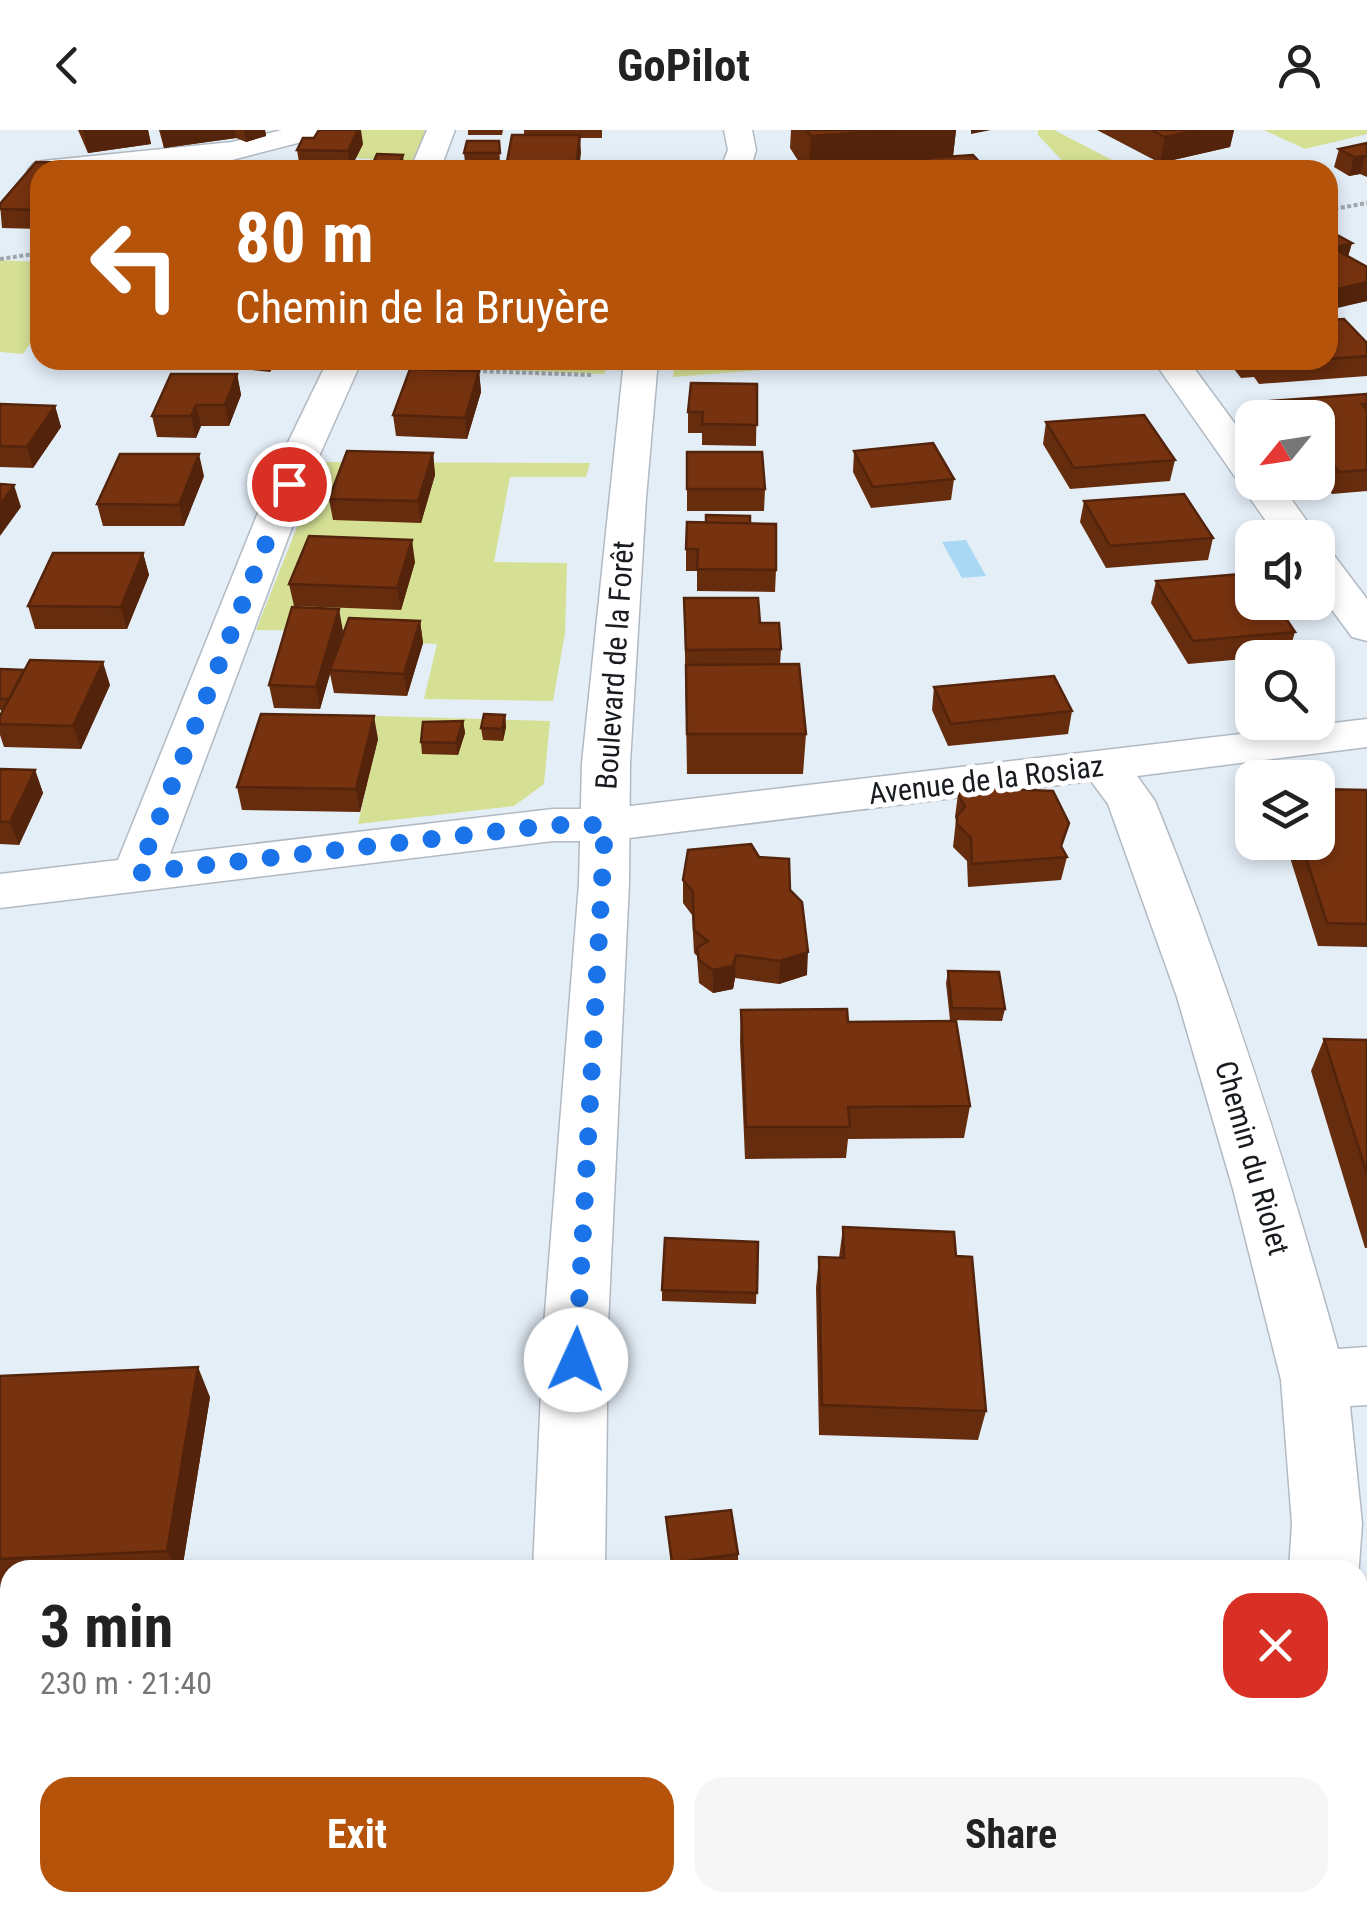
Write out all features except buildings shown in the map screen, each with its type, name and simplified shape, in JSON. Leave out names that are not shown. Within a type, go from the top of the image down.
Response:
[{"type":"street","points":[[169,160],[262,146],[315,130]]},
{"type":"street","points":[[429,160],[441,130]]},
{"type":"street","points":[[738,130],[742,150],[738,160]]},
{"type":"street","points":[[138,873],[297,464],[340,370]]},
{"type":"street","name":"Boulevard de la Forêt","points":[[569,1560],[576,1325],[615,633],[641,370]]},
{"type":"street","points":[[1177,370],[1235,450]]},
{"type":"street","points":[[1335,586],[1367,628]]},
{"type":"street","name":"Avenue de la Rosiaz","points":[[0,891],[553,825],[605,825],[1367,733]]},
{"type":"street","name":"Chemin du Riolet","points":[[1104,766],[1131,801],[1204,997],[1263,1188],[1340,1378],[1325,1560]]},
{"type":"path","points":[[1338,208],[1367,202]]},
{"type":"path","points":[[0,259],[30,255]]},
{"type":"path","points":[[510,370],[577,373]]},
{"type":"green space","points":[[347,130],[430,130],[419,160],[356,158],[362,145]]},
{"type":"green space","points":[[1038,130],[1054,130],[1112,160],[1062,160],[1038,135]]},
{"type":"green space","points":[[1264,130],[1367,130],[1367,134],[1305,149]]},
{"type":"green space","points":[[0,260],[30,262],[30,344],[23,354],[0,352]]},
{"type":"green space","points":[[501,370],[606,370],[604,374]]},
{"type":"green space","points":[[674,370],[760,370],[673,377]]},
{"type":"green space","points":[[323,462],[590,463],[586,477],[510,477],[494,562],[567,563],[565,633],[553,701],[424,699],[437,644],[353,640],[355,631],[256,630]]},
{"type":"green space","points":[[274,713],[550,721],[544,784],[514,806],[358,824],[377,739],[266,737]]},
{"type":"water","points":[[966,540],[986,576],[962,578],[942,542]]},
{"type":"route","points":[[289,484],[138,873],[553,825],[605,825],[576,1360]]}]
